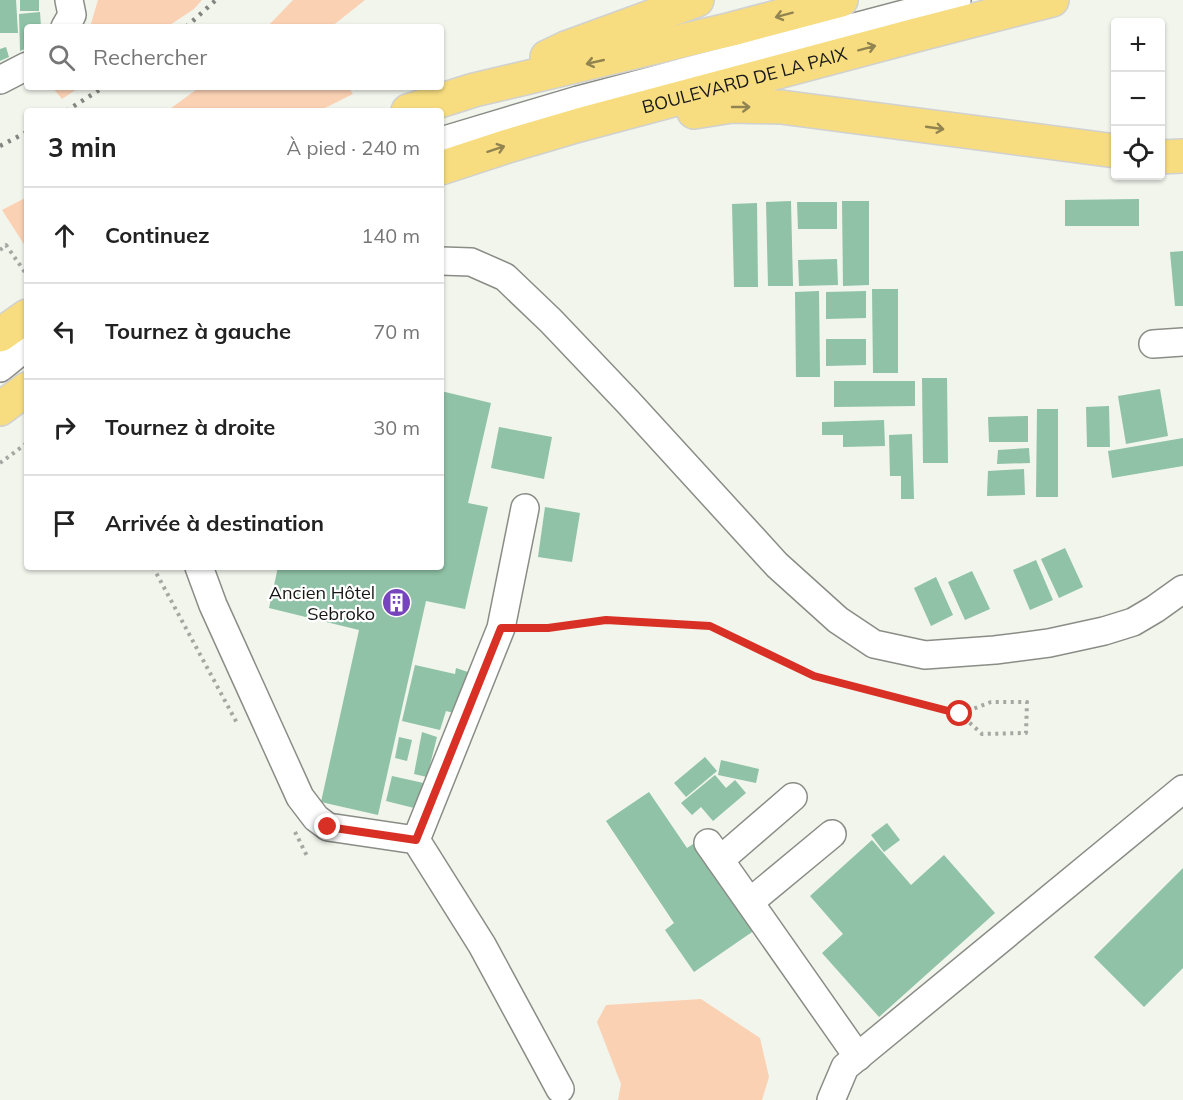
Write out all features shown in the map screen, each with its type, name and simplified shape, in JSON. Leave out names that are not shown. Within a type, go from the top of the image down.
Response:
[{"type":"main road","points":[[474,90],[566,48],[697,0]]},
{"type":"main road","points":[[417,108],[474,90],[732,29],[841,0]]},
{"type":"main road","name":"BOULEVARD DE LA PAIX","points":[[444,167],[579,125],[1052,0]]},
{"type":"main road","points":[[579,125],[732,106],[781,107],[1111,151]]},
{"type":"main road","points":[[1165,157],[1183,156]]},
{"type":"main road","points":[[0,336],[24,318]]},
{"type":"main road","points":[[0,409],[24,391]]},
{"type":"street","points":[[67,24],[72,15],[69,0]]},
{"type":"street","name":"BOULEVARD DE LA PAIX","points":[[444,140],[590,97],[957,0]]},
{"type":"street","points":[[0,80],[24,68]]},
{"type":"street","points":[[444,261],[471,262],[505,278],[544,314],[628,402],[777,565],[838,620],[874,644],[925,655],[1049,643],[1133,622],[1183,590]]},
{"type":"street","points":[[1153,344],[1183,342]]},
{"type":"street","points":[[0,368],[24,348]]},
{"type":"street","points":[[416,840],[501,628],[525,508]]},
{"type":"street","points":[[200,570],[213,605],[300,797],[316,818],[328,827],[416,840],[482,945],[560,1089]]},
{"type":"street","points":[[831,1100],[845,1067],[1183,789]]},
{"type":"street","points":[[793,797],[714,851],[858,1057]]},
{"type":"street","points":[[750,902],[832,834]]},
{"type":"path","points":[[0,250],[6,245],[24,271]]},
{"type":"path","points":[[0,463],[24,445]]},
{"type":"path","points":[[155,570],[240,728]]},
{"type":"path","points":[[501,628],[548,628],[606,620],[710,626],[814,676],[960,714],[982,734],[1026,733],[1027,702],[991,702],[960,714]]},
{"type":"path","points":[[292,826],[307,856]]},
{"type":"shaded area","points":[[98,0],[202,0],[194,9],[172,24],[91,24]]},
{"type":"shaded area","points":[[293,0],[365,0],[335,24],[270,24]]},
{"type":"shaded area","points":[[54,90],[76,90],[62,99]]},
{"type":"shaded area","points":[[196,90],[350,90],[353,94],[325,108],[171,108]]},
{"type":"shaded area","points":[[24,199],[24,244],[2,210]]},
{"type":"shaded area","points":[[701,999],[760,1038],[769,1077],[762,1100],[618,1100],[621,1084],[597,1022],[606,1005]]},
{"type":"building","points":[[0,0],[16,0],[18,33],[0,33]]},
{"type":"building","points":[[20,0],[39,0],[39,11],[20,11]]},
{"type":"building","points":[[40,12],[41,24],[24,24],[24,49],[20,51],[19,14]]},
{"type":"building","points":[[6,47],[9,57],[0,61],[0,49]]},
{"type":"building","points":[[1139,199],[1139,226],[1065,226],[1065,200]]},
{"type":"building","points":[[791,201],[793,286],[768,286],[766,202]]},
{"type":"building","points":[[842,201],[869,201],[869,285],[843,286]]},
{"type":"building","points":[[797,202],[837,202],[837,229],[798,229]]},
{"type":"building","points":[[757,203],[758,287],[734,287],[732,204]]},
{"type":"building","points":[[1183,251],[1183,306],[1175,306],[1170,252]]},
{"type":"building","points":[[837,259],[838,285],[799,286],[798,260]]},
{"type":"building","points":[[872,289],[898,289],[898,373],[873,373]]},
{"type":"building","points":[[819,291],[820,377],[796,377],[795,292]]},
{"type":"building","points":[[866,291],[866,318],[826,319],[826,292]]},
{"type":"building","points":[[826,339],[866,339],[866,365],[826,366]]},
{"type":"building","points":[[922,378],[947,378],[948,463],[923,463]]},
{"type":"building","points":[[834,381],[915,381],[915,406],[834,407]]},
{"type":"building","points":[[1160,389],[1168,436],[1126,444],[1118,396]]},
{"type":"building","name":"Ancien Hôtel Sebroko","points":[[444,392],[491,403],[468,503],[488,507],[465,609],[426,601],[378,815],[321,802],[359,630],[269,608],[277,570],[444,570]]},
{"type":"building","points":[[1109,406],[1110,447],[1087,447],[1086,407]]},
{"type":"building","points":[[1037,409],[1058,409],[1058,497],[1036,497]]},
{"type":"building","points":[[1028,416],[1028,442],[989,442],[988,417]]},
{"type":"building","points":[[884,420],[885,446],[843,447],[843,435],[822,435],[822,422]]},
{"type":"building","points":[[499,427],[552,437],[544,479],[491,468]]},
{"type":"building","points":[[912,434],[914,499],[901,499],[901,476],[890,476],[889,435]]},
{"type":"building","points":[[1183,438],[1183,466],[1112,478],[1108,451]]},
{"type":"building","points":[[1029,448],[1030,463],[997,464],[998,450]]},
{"type":"building","points":[[1024,469],[1025,495],[987,496],[988,471]]},
{"type":"building","points":[[545,507],[580,513],[572,562],[538,557]]},
{"type":"building","points":[[1065,548],[1083,587],[1059,598],[1041,559]]},
{"type":"building","points":[[1036,560],[1053,600],[1030,610],[1013,570]]},
{"type":"building","points":[[972,571],[990,609],[965,620],[948,582]]},
{"type":"building","points":[[936,577],[953,615],[931,626],[914,588]]},
{"type":"building","points":[[415,665],[455,674],[456,668],[471,673],[461,715],[446,711],[440,730],[402,721]]},
{"type":"building","points":[[422,732],[437,737],[427,777],[414,774]]},
{"type":"building","points":[[399,737],[412,740],[407,761],[395,758]]},
{"type":"building","points":[[705,757],[717,771],[686,797],[674,783]]},
{"type":"building","points":[[721,760],[759,769],[756,783],[718,775]]},
{"type":"building","points":[[715,775],[726,788],[735,780],[746,793],[713,821],[701,807],[692,815],[681,803]]},
{"type":"building","points":[[392,776],[428,784],[422,810],[386,801]]},
{"type":"building","points":[[649,792],[687,848],[696,842],[755,930],[694,972],[665,930],[674,923],[606,821]]},
{"type":"building","points":[[887,823],[900,840],[884,852],[871,835]]},
{"type":"building","points":[[872,840],[911,885],[944,855],[995,913],[879,1017],[822,953],[843,934],[810,896]]},
{"type":"building","points":[[1183,868],[1183,968],[1144,1007],[1094,957]]},
{"type":"railway","points":[[189,24],[216,0]]},
{"type":"railway","points":[[71,108],[99,90]]},
{"type":"railway","points":[[0,146],[24,134]]},
{"type":"place","name":"Ancien Hôtel Sebroko","points":[[396,603]]},
{"type":"route","points":[[328,827],[416,840],[501,628],[548,628],[606,620],[710,626],[814,676],[960,714]]}]
